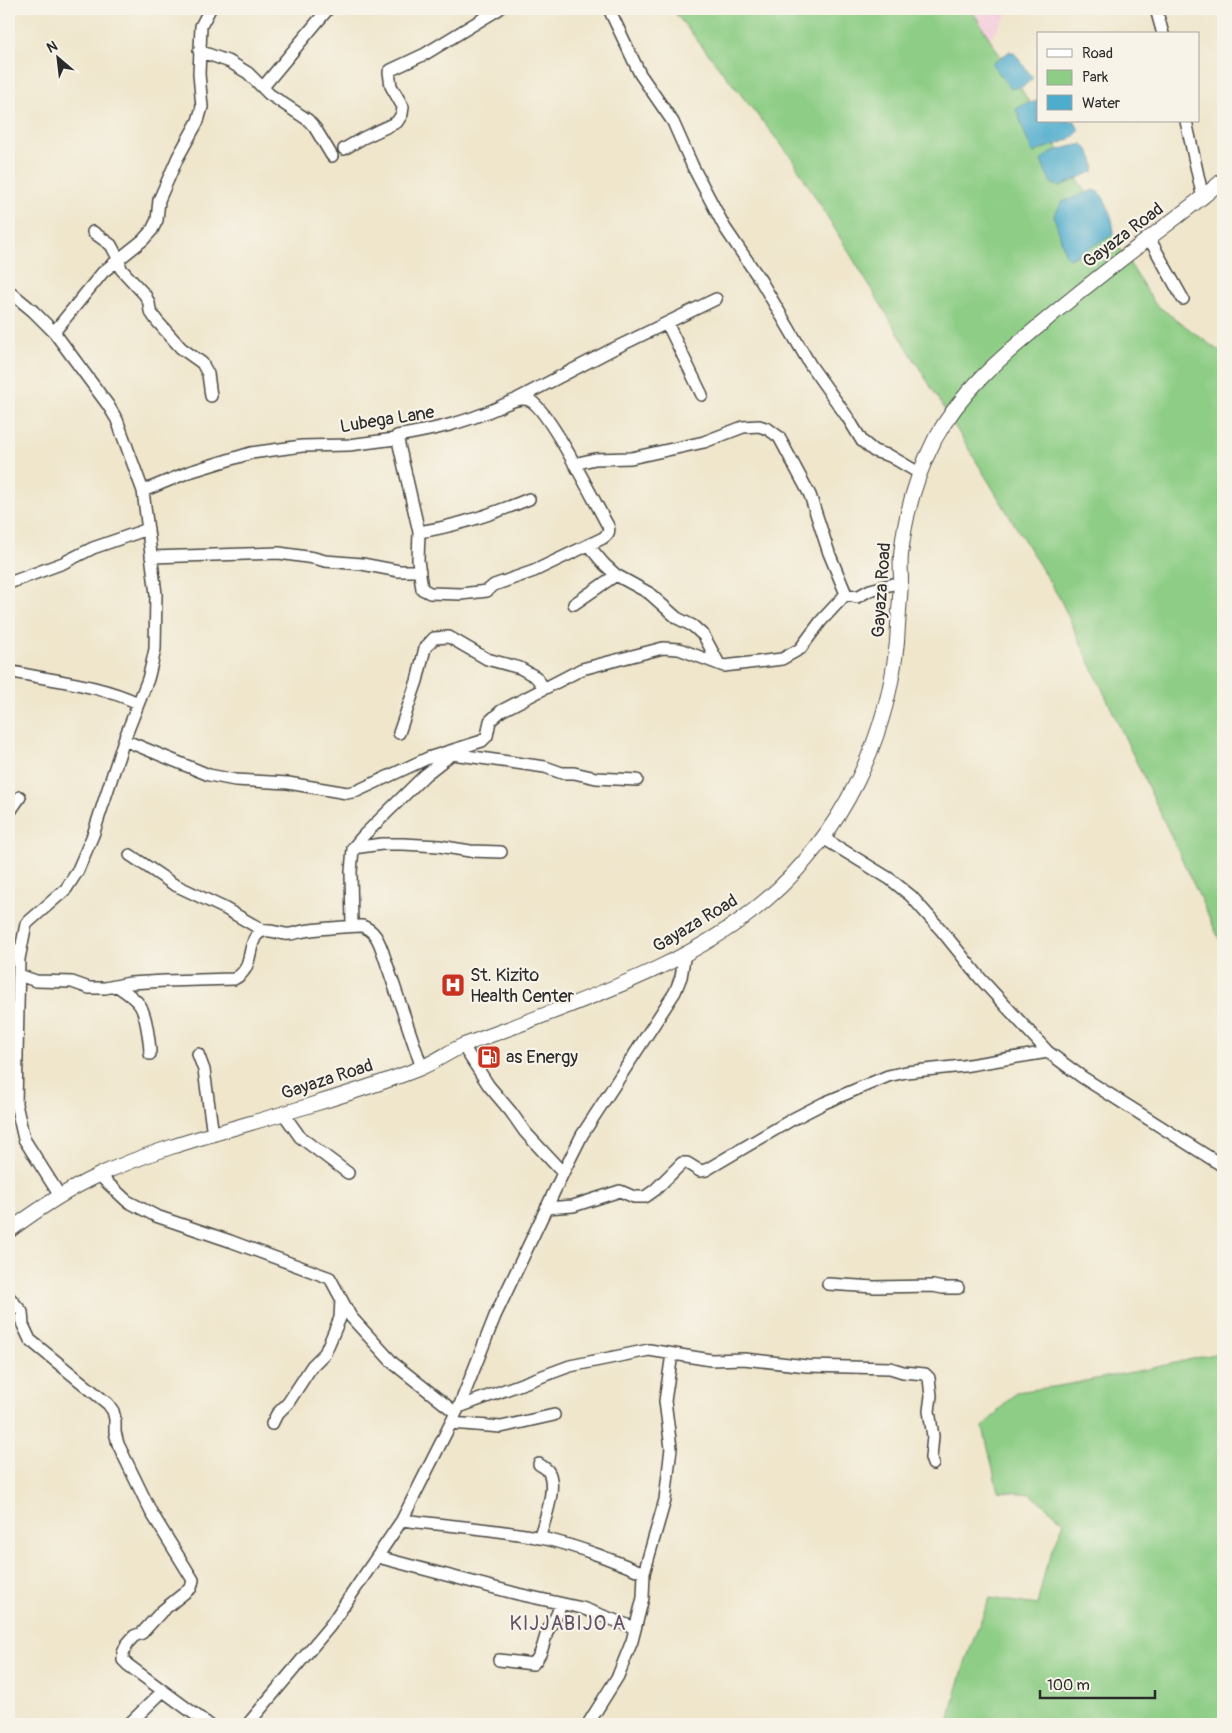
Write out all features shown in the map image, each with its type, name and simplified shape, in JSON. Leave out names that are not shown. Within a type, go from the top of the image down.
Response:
[{"type":"main road","name":"Gayaza Road","points":[[9,1231],[38,1209],[99,1175],[213,1134],[422,1068],[462,1046],[603,992],[655,968],[724,932],[757,907],[796,872],[842,811],[859,778],[880,725],[890,687],[896,646],[904,534],[919,473],[936,437],[965,394],[1006,353],[1080,292],[1203,198],[1223,180]]},
{"type":"street","points":[[54,332],[103,272],[143,240],[152,230],[157,220],[159,200],[178,157],[198,121],[202,107],[199,74],[201,26],[210,9]]},
{"type":"street","points":[[263,87],[328,9]]},
{"type":"street","points":[[344,149],[397,122],[402,114],[403,107],[389,78],[391,70],[425,54],[499,9]]},
{"type":"street","points":[[609,9],[640,74],[673,122],[693,167],[725,228],[761,281],[811,366],[862,441],[874,451],[890,456],[919,473]]},
{"type":"street","points":[[1156,9],[1163,32]]},
{"type":"street","points":[[199,51],[248,72],[263,87],[308,120],[332,156]]},
{"type":"street","points":[[1186,122],[1203,198]]},
{"type":"street","points":[[93,232],[111,245],[119,260],[121,269],[145,295],[150,311],[157,322],[181,348],[202,363],[208,374],[211,396]]},
{"type":"street","points":[[1149,238],[1183,300]]},
{"type":"street","points":[[9,291],[34,311],[54,332],[112,412],[129,450],[143,491],[156,594],[155,649],[148,679],[124,740],[93,835],[77,872],[66,889],[26,924],[19,959],[16,1104],[24,1140],[60,1196]]},
{"type":"street","name":"Lubega Lane","points":[[143,491],[189,472],[251,453],[302,446],[380,442],[395,439],[397,436],[447,427],[478,417],[516,400],[611,350],[716,299]]},
{"type":"street","points":[[667,323],[702,395]]},
{"type":"street","points":[[397,436],[419,532],[418,560],[422,589],[430,593],[461,594],[487,591],[494,585],[534,571],[603,538],[608,534],[609,530],[574,464],[540,407],[528,399],[516,400]]},
{"type":"street","points":[[574,464],[595,459],[631,458],[704,442],[742,427],[759,426],[768,429],[780,437],[810,495],[829,553],[846,594]]},
{"type":"street","points":[[419,532],[445,528],[529,499]]},
{"type":"street","points":[[9,583],[63,563],[93,548],[148,529]]},
{"type":"street","points":[[588,545],[616,575],[649,593],[677,618],[693,626],[704,636],[719,664]]},
{"type":"street","points":[[151,557],[279,553],[325,561],[420,571]]},
{"type":"street","points":[[574,604],[616,575]]},
{"type":"street","points":[[846,594],[857,597],[870,590],[901,582]]},
{"type":"street","points":[[124,740],[209,774],[235,780],[288,783],[347,793],[356,791],[428,758],[455,752],[482,741],[487,736],[490,721],[501,710],[582,670],[663,648],[679,649],[724,666],[782,659],[791,656],[800,649],[821,621],[846,594]]},
{"type":"street","points":[[399,733],[417,681],[425,648],[434,638],[449,638],[464,644],[487,659],[530,672],[544,688]]},
{"type":"street","points":[[9,671],[105,690],[138,703]]},
{"type":"street","points":[[352,926],[351,872],[354,848],[363,836],[425,775],[455,752],[545,767],[596,778],[637,780]]},
{"type":"street","points":[[9,813],[20,797]]},
{"type":"street","points":[[823,838],[890,879],[911,896],[986,985],[1048,1052],[1082,1077],[1223,1166]]},
{"type":"street","points":[[354,848],[382,844],[403,844],[439,846],[470,851],[501,852]]},
{"type":"street","points":[[130,855],[173,884],[224,908],[264,931],[286,934],[352,926],[368,928],[376,936],[382,950],[422,1068]]},
{"type":"street","points":[[19,975],[36,980],[72,982],[89,988],[165,980],[234,979],[241,975],[249,961],[256,936],[264,931]]},
{"type":"street","points":[[9,945],[19,959]]},
{"type":"street","points":[[248,1724],[330,1626],[402,1520],[455,1414],[495,1316],[563,1173],[587,1128],[675,992],[681,978],[685,953]]},
{"type":"street","points":[[117,986],[133,996],[142,1006],[147,1020],[150,1054]]},
{"type":"street","points":[[462,1046],[489,1086],[525,1132],[563,1173]]},
{"type":"street","points":[[546,1208],[573,1206],[613,1192],[620,1192],[640,1198],[645,1197],[655,1190],[682,1163],[687,1163],[700,1171],[706,1170],[793,1118],[888,1076],[1048,1052]]},
{"type":"street","points":[[198,1054],[206,1080],[213,1134]]},
{"type":"street","points":[[283,1113],[300,1137],[348,1173]]},
{"type":"street","points":[[99,1175],[127,1201],[156,1216],[230,1240],[330,1278],[342,1297],[351,1317],[393,1363],[455,1414],[501,1427],[554,1415]]},
{"type":"street","points":[[828,1284],[958,1288]]},
{"type":"street","points":[[9,1297],[22,1312],[23,1325],[30,1340],[108,1404],[113,1411],[118,1444],[151,1512],[193,1580],[191,1588],[162,1611],[142,1633],[134,1636],[127,1644],[123,1653],[123,1660],[128,1666],[208,1724]]},
{"type":"street","points":[[272,1424],[312,1366],[325,1354],[340,1318],[342,1297]]},
{"type":"street","points":[[455,1414],[570,1366],[649,1350],[711,1360],[744,1359],[807,1366],[876,1367],[925,1374],[929,1378],[929,1411],[932,1436],[931,1458],[933,1464]]},
{"type":"street","points":[[588,1724],[618,1676],[635,1628],[643,1598],[644,1573],[665,1500],[671,1448],[665,1401],[672,1354]]},
{"type":"street","points":[[538,1464],[548,1471],[551,1479],[546,1518],[539,1538]]},
{"type":"street","points":[[402,1520],[539,1538],[596,1554],[644,1573]]},
{"type":"street","points":[[378,1557],[597,1613],[635,1628]]},
{"type":"street","points":[[499,1660],[533,1664],[539,1658],[548,1631],[559,1614],[560,1604]]},
{"type":"street","points":[[129,1724],[163,1691]]},
{"type":"shaded area","points":[[965,9],[1011,9],[988,42]]},
{"type":"green space","points":[[672,9],[977,9],[973,12],[1037,114],[1037,122],[1042,122],[1155,304],[1223,354],[1223,947],[1060,599],[791,157]]},
{"type":"green space","points":[[1223,1352],[1223,1724],[949,1724],[966,1660],[990,1598],[1037,1605],[1046,1567],[1064,1522],[1031,1494],[998,1491],[983,1427],[1016,1392],[1148,1369]]},
{"type":"water","points":[[1010,51],[1015,54],[1033,78],[1024,86],[1011,89],[992,64]]},
{"type":"water","points":[[1037,101],[1037,122],[1075,122],[1079,131],[1075,136],[1064,142],[1034,153],[1031,150],[1016,109],[1025,104]]},
{"type":"water","points":[[1083,144],[1092,156],[1094,171],[1059,187],[1051,183],[1041,161],[1044,157],[1066,148]]},
{"type":"water","points":[[1094,190],[1106,202],[1113,222],[1114,234],[1070,259],[1066,256],[1054,216],[1062,202]]},
{"type":"place","name":"St. Kizito Health Center","points":[[453,985]]},
{"type":"place","name":"as Energy","points":[[489,1057]]},
{"type":"district","name":"KIJJABIJO A","points":[[568,1623]]}]
